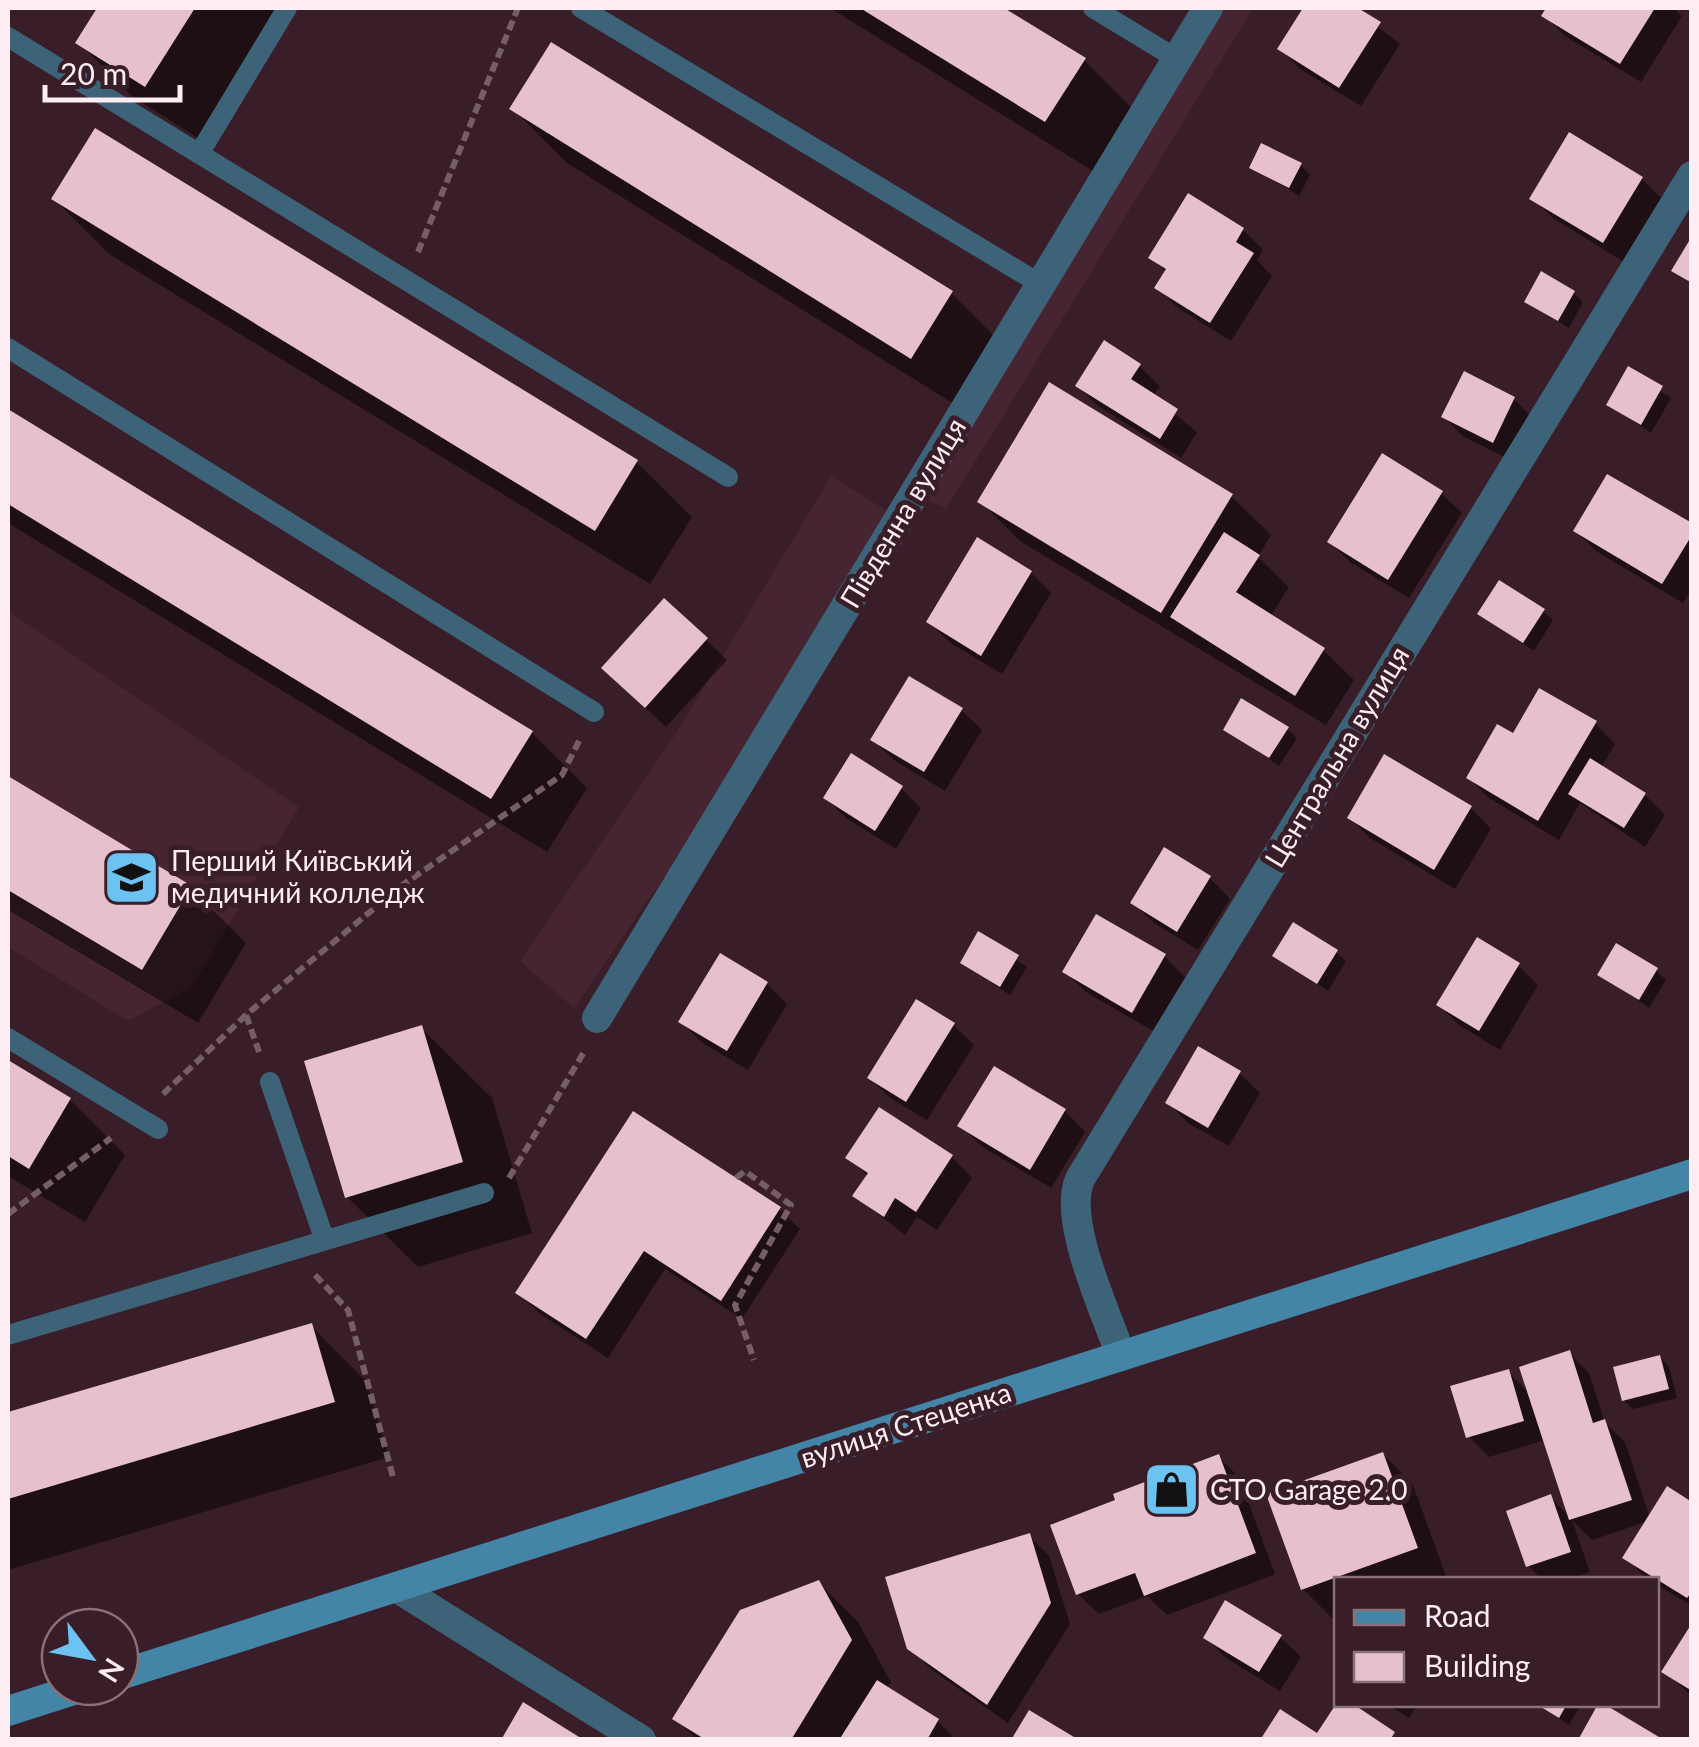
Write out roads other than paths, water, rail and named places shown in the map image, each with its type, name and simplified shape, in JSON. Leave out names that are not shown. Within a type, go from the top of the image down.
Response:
[{"type":"main road","name":"вулиця Стеценка","points":[[140,1669],[1692,1174]]},
{"type":"main road","points":[[8,1711],[40,1701]]},
{"type":"street","name":"Південна вулиця","points":[[597,1018],[1208,8]]},
{"type":"street","name":"Центральна вулиця","points":[[1121,1356],[1075,1217],[1074,1192],[1080,1179],[1692,176]]},
{"type":"street","points":[[396,1587],[640,1740]]},
{"type":"lane","points":[[199,154],[288,8]]},
{"type":"lane","points":[[580,8],[1042,286]]},
{"type":"lane","points":[[1092,8],[1177,59]]},
{"type":"lane","points":[[8,37],[728,476]]},
{"type":"lane","points":[[8,348],[594,712]]},
{"type":"lane","points":[[8,1038],[148,1123]]},
{"type":"lane","points":[[270,1082],[324,1238]]},
{"type":"lane","points":[[8,1335],[484,1193]]},
{"type":"place","name":"Перший Київський медичний колледж","points":[[132,877]]},
{"type":"place","name":"СТО Garage 2.0","points":[[1171,1490]]}]
